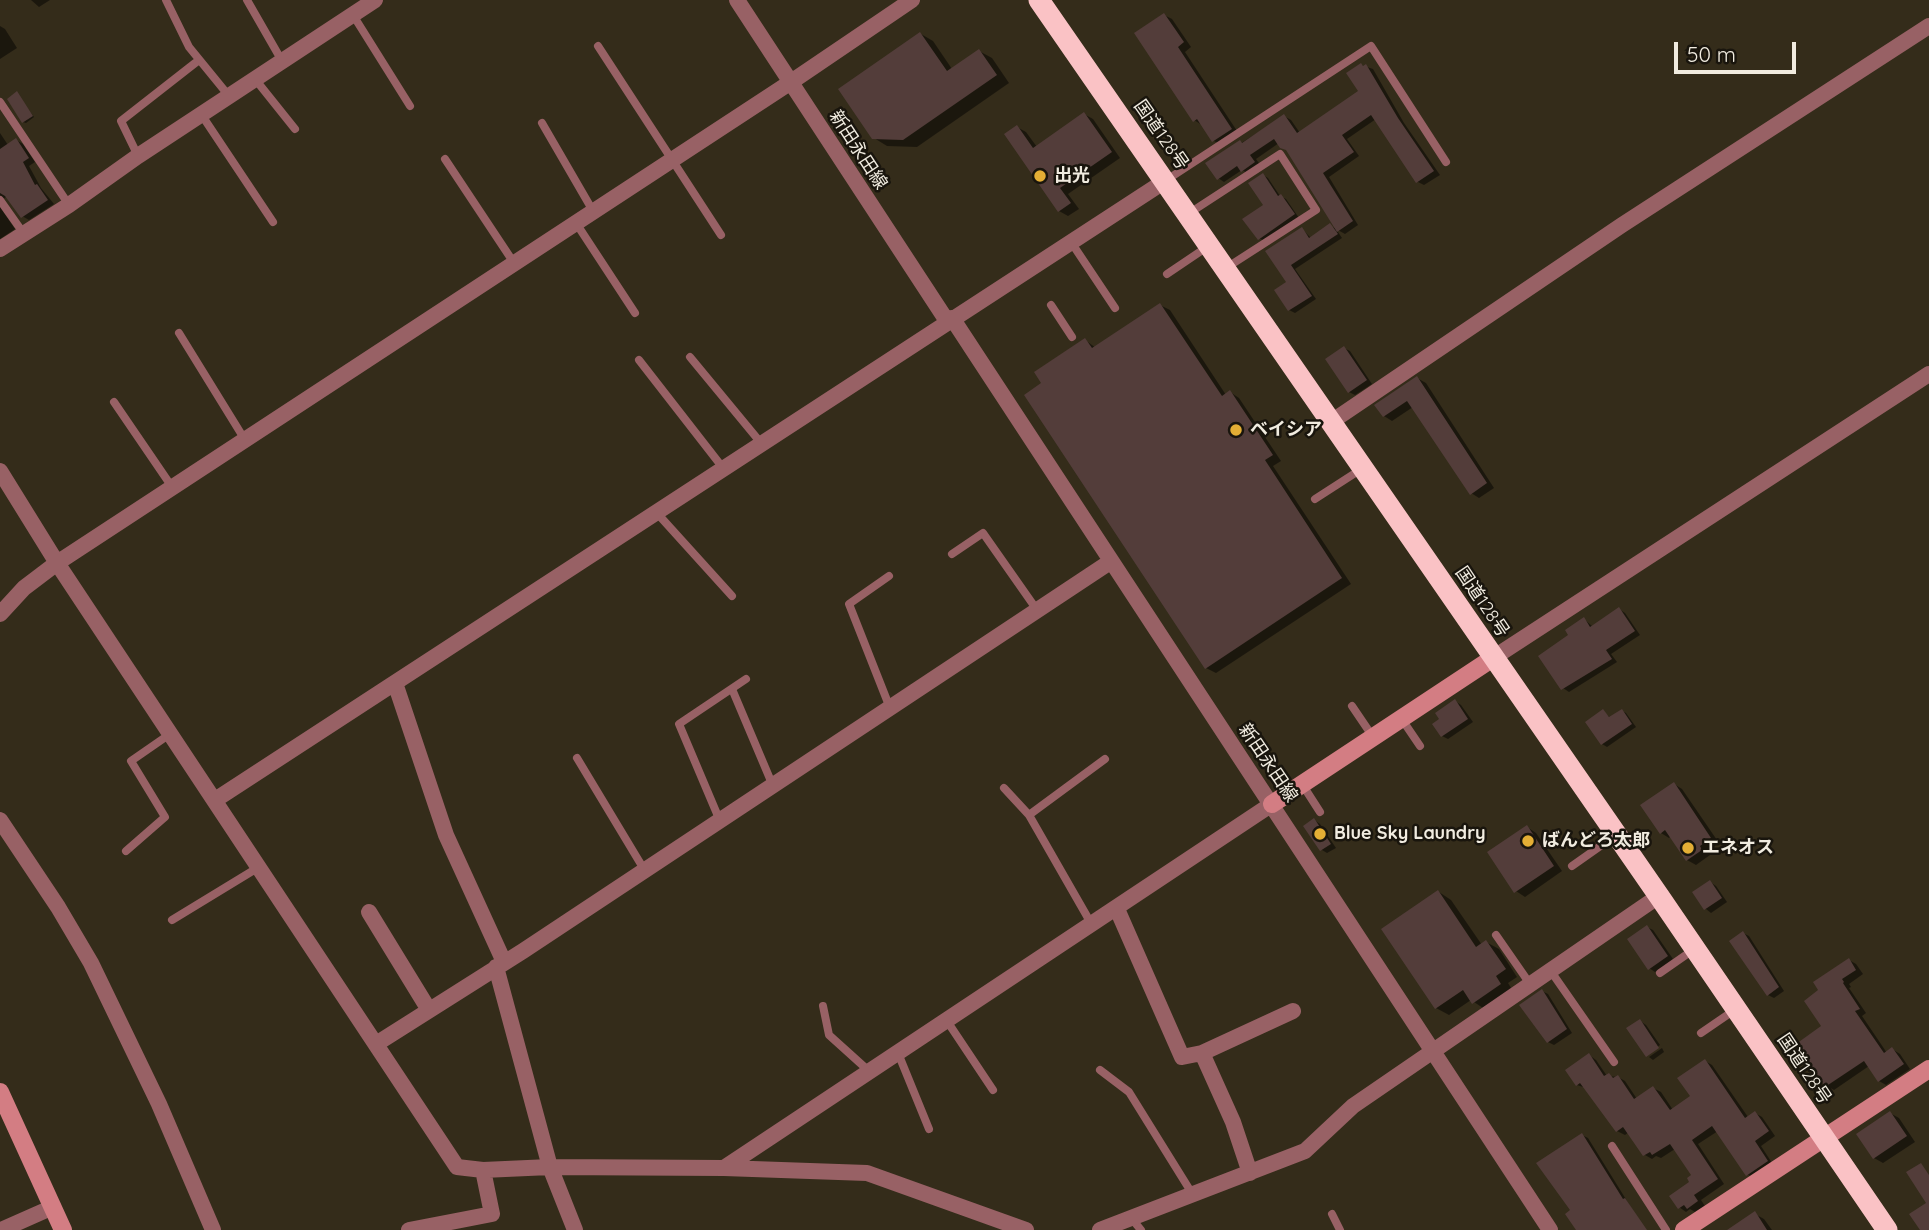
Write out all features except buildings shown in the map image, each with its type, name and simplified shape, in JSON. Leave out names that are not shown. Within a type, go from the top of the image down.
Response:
[{"type":"highway","name":"国道128号","points":[[1039,0],[1659,895],[1887,1230]]},
{"type":"street","points":[[0,249],[375,0]]},
{"type":"street","name":"新田永田線","points":[[739,1],[1272,804],[1550,1230]]},
{"type":"street","points":[[0,614],[24,588],[57,563],[791,82],[903,3]]},
{"type":"street","points":[[1331,422],[1622,225],[1929,26]]},
{"type":"street","points":[[215,800],[1165,181]]},
{"type":"street","points":[[724,1168],[1401,718],[1929,374]]},
{"type":"street","points":[[0,471],[57,563],[457,1167],[483,1170],[550,1167],[724,1168],[867,1173],[1026,1230]]},
{"type":"street","points":[[376,1044],[645,871],[1110,562]]},
{"type":"street","points":[[395,683],[446,835],[500,965],[550,1167],[575,1230]]},
{"type":"street","points":[[0,820],[58,907],[91,963],[159,1104],[213,1230]]},
{"type":"street","points":[[1100,1230],[1137,1224],[1193,1195],[1305,1151],[1353,1106],[1659,895]]},
{"type":"street","points":[[1117,909],[1182,1057],[1202,1053],[1293,1011]]},
{"type":"street","points":[[369,912],[429,1010]]},
{"type":"street","points":[[1202,1053],[1233,1122],[1250,1172]]},
{"type":"street","points":[[1684,1230],[1929,1069]]},
{"type":"street","points":[[0,1092],[63,1230]]},
{"type":"street","points":[[409,1230],[492,1214],[483,1170]]},
{"type":"street","points":[[1,1230],[53,1207]]},
{"type":"lane","points":[[166,0],[189,47],[229,96]]},
{"type":"lane","points":[[247,0],[282,61]]},
{"type":"lane","points":[[353,15],[410,106]]},
{"type":"lane","points":[[598,46],[721,235]]},
{"type":"lane","points":[[1165,181],[1371,46],[1446,162]]},
{"type":"lane","points":[[138,156],[121,121],[199,60]]},
{"type":"lane","points":[[255,79],[295,129]]},
{"type":"lane","points":[[0,102],[69,205]]},
{"type":"lane","points":[[201,114],[273,222]]},
{"type":"lane","points":[[542,123],[593,211]]},
{"type":"lane","points":[[1188,214],[1280,154],[1316,210],[1225,268]]},
{"type":"lane","points":[[445,159],[514,263]]},
{"type":"lane","points":[[0,200],[24,234]]},
{"type":"lane","points":[[576,223],[635,313]]},
{"type":"lane","points":[[1071,242],[1115,309]]},
{"type":"lane","points":[[1167,274],[1209,246]]},
{"type":"lane","points":[[1051,305],[1072,337]]},
{"type":"lane","points":[[179,334],[244,440]]},
{"type":"lane","points":[[690,358],[761,443]]},
{"type":"lane","points":[[639,360],[723,468]]},
{"type":"lane","points":[[114,402],[172,487]]},
{"type":"lane","points":[[1315,499],[1363,468]]},
{"type":"lane","points":[[656,512],[732,596]]},
{"type":"lane","points":[[952,554],[983,533],[1037,610]]},
{"type":"lane","points":[[889,576],[849,604],[890,708]]},
{"type":"lane","points":[[720,821],[679,724],[746,680]]},
{"type":"lane","points":[[732,689],[773,786]]},
{"type":"lane","points":[[1352,706],[1373,737]]},
{"type":"lane","points":[[1401,718],[1420,746]]},
{"type":"lane","points":[[126,851],[165,817],[131,761],[170,734]]},
{"type":"lane","points":[[577,758],[645,871]]},
{"type":"lane","points":[[1029,815],[1105,759]]},
{"type":"lane","points":[[1302,784],[1320,812]]},
{"type":"lane","points":[[1004,788],[1029,815],[1092,925]]},
{"type":"lane","points":[[1572,866],[1617,835]]},
{"type":"lane","points":[[172,920],[259,867]]},
{"type":"lane","points":[[1496,935],[1530,984]]},
{"type":"lane","points":[[1660,972],[1695,948]]},
{"type":"lane","points":[[1550,970],[1614,1062]]},
{"type":"lane","points":[[823,1006],[829,1035],[870,1072]]},
{"type":"lane","points":[[1701,1033],[1736,1009]]},
{"type":"lane","points":[[947,1021],[993,1090]]},
{"type":"lane","points":[[898,1053],[929,1129]]},
{"type":"lane","points":[[1100,1070],[1129,1092],[1193,1195]]},
{"type":"lane","points":[[1612,1146],[1666,1230]]},
{"type":"lane","points":[[1332,1214],[1340,1230]]},
{"type":"place","name":"出光","points":[[1040,176]]},
{"type":"place","name":"ベイシア","points":[[1236,430]]},
{"type":"place","name":"Blue Sky Laundry","points":[[1320,834]]},
{"type":"place","name":"ばんどろ太郎","points":[[1528,841]]},
{"type":"place","name":"エネオス","points":[[1688,848]]}]
